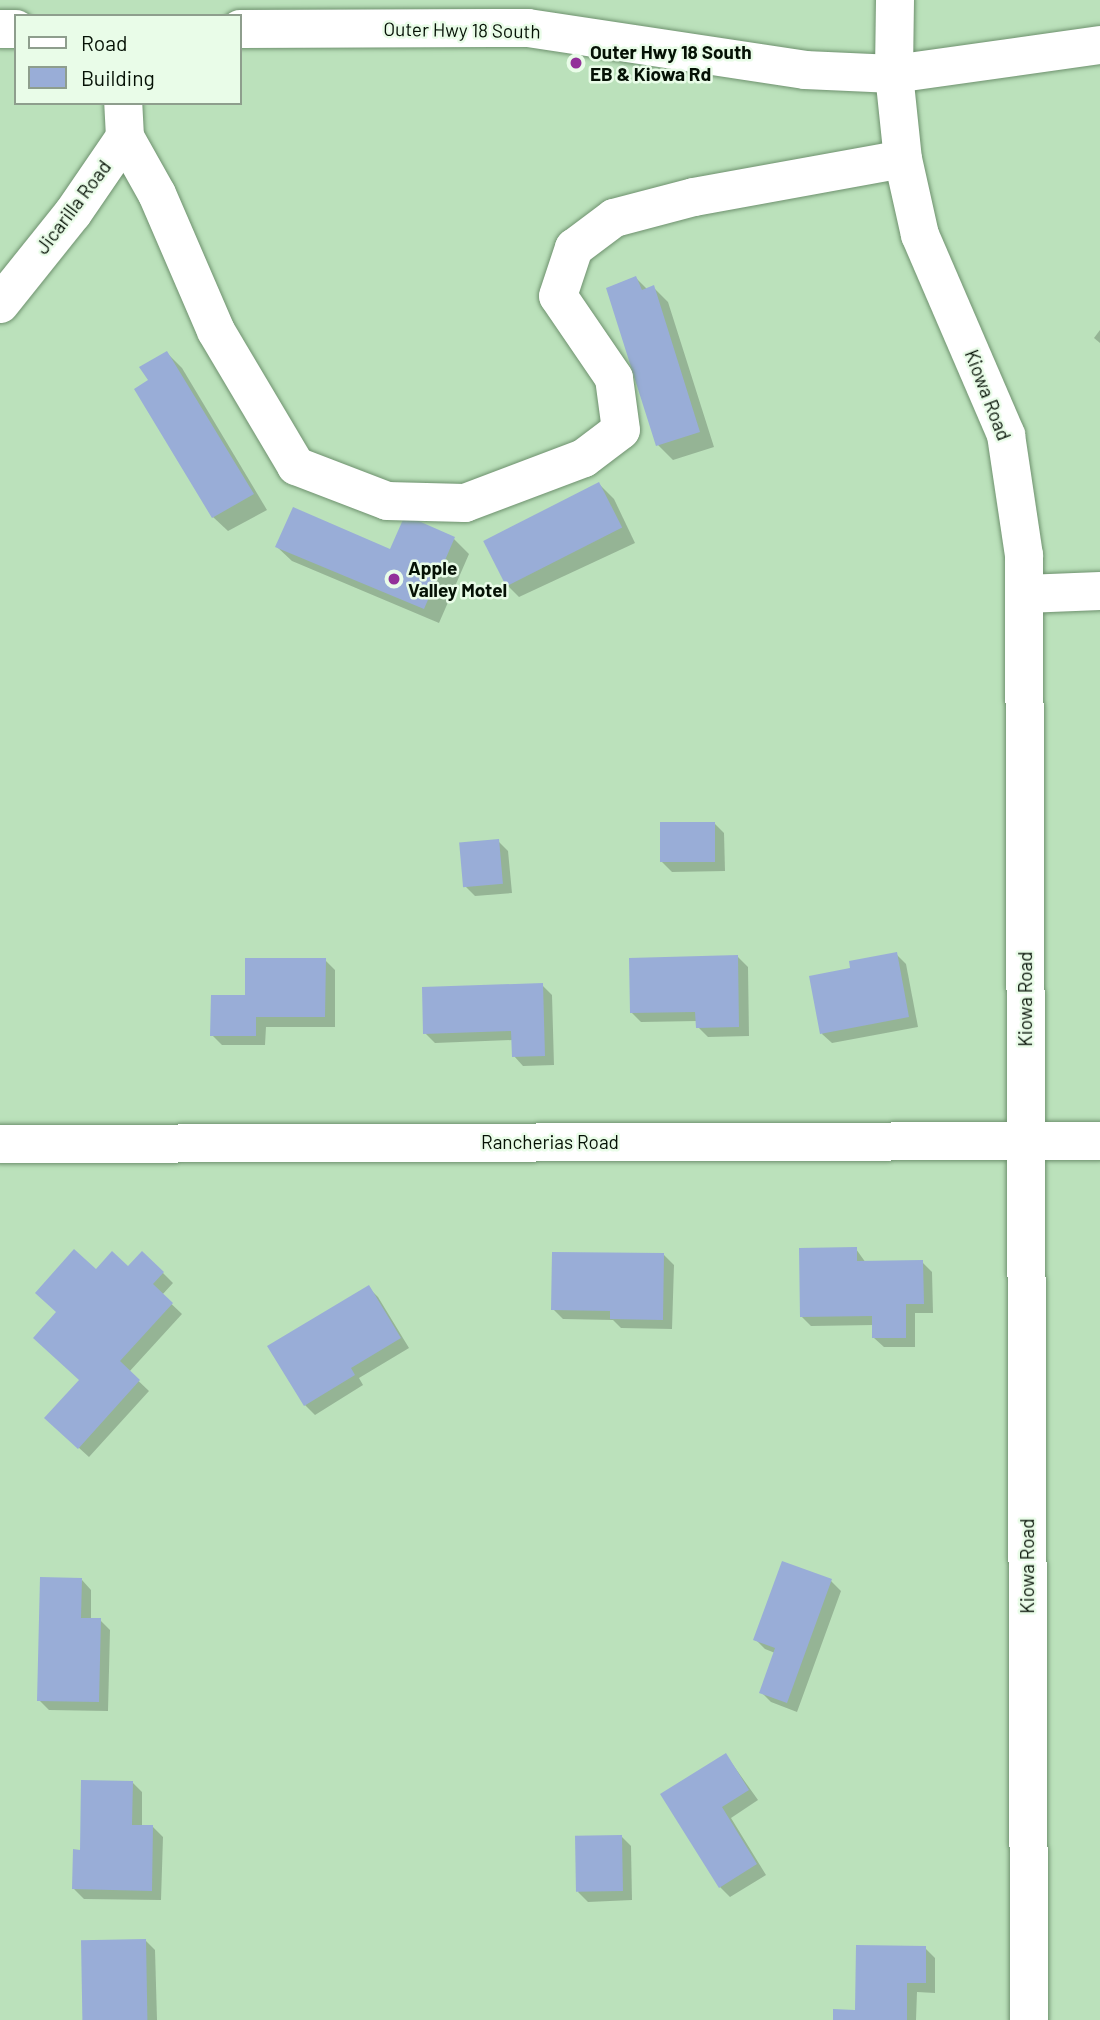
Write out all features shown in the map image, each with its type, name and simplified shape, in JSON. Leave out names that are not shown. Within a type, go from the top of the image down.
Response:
[{"type":"street","name":"Kiowa Road","points":[[895,0],[894,74],[903,159],[920,235],[1006,435],[1024,555],[1029,2020]]},
{"type":"street","name":"Outer Hwy 18 South","points":[[242,29],[528,28],[805,70],[894,74],[1100,45]]},
{"type":"street","points":[[124,120],[216,331],[296,466],[387,501],[400,502],[466,503],[584,457],[621,430],[614,378],[558,296],[574,248],[614,218],[694,197],[903,159]]},
{"type":"street","name":"Jicarilla Road","points":[[0,304],[73,213],[124,120]]},
{"type":"street","points":[[1024,594],[1100,591]]},
{"type":"street","name":"Rancherias Road","points":[[0,1144],[1100,1141]]},
{"type":"building","points":[[636,276],[642,290],[654,285],[700,432],[656,446],[606,288]]},
{"type":"building","points":[[167,351],[254,494],[212,518],[134,389],[148,380],[139,367]]},
{"type":"building","points":[[599,482],[622,527],[506,586],[483,541]]},
{"type":"building","name":"Apple Valley Motel","points":[[293,507],[390,549],[405,515],[455,537],[424,609],[275,547]]},
{"type":"building","points":[[660,822],[715,822],[715,862],[660,862]]},
{"type":"building","points":[[499,839],[503,884],[463,887],[459,842]]},
{"type":"building","points":[[897,952],[909,1017],[820,1034],[809,976],[850,968],[849,961]]},
{"type":"building","points":[[738,955],[739,1027],[696,1028],[695,1012],[630,1013],[629,958]]},
{"type":"building","points":[[245,958],[326,958],[325,1017],[256,1017],[256,1036],[210,1036],[211,995],[245,995]]},
{"type":"building","points":[[543,983],[545,1056],[512,1057],[511,1031],[423,1034],[422,987]]},
{"type":"building","points":[[857,1247],[857,1261],[923,1260],[924,1304],[906,1304],[906,1338],[872,1338],[872,1316],[800,1317],[799,1248]]},
{"type":"building","points":[[74,1249],[96,1269],[112,1251],[128,1266],[142,1251],[164,1272],[153,1284],[173,1303],[120,1361],[140,1380],[78,1449],[44,1418],[79,1380],[33,1338],[56,1312],[35,1293]]},
{"type":"building","points":[[552,1252],[664,1253],[663,1320],[610,1319],[610,1311],[551,1310]]},
{"type":"building","points":[[369,1285],[401,1338],[351,1368],[355,1375],[304,1406],[267,1346]]},
{"type":"building","points":[[782,1561],[832,1579],[787,1703],[759,1693],[775,1648],[753,1640]]},
{"type":"building","points":[[40,1577],[82,1578],[81,1618],[101,1618],[99,1702],[37,1701]]},
{"type":"building","points":[[726,1753],[749,1790],[722,1807],[757,1864],[719,1888],[660,1794]]},
{"type":"building","points":[[81,1780],[133,1781],[132,1825],[153,1825],[152,1891],[72,1889],[73,1849],[80,1850]]},
{"type":"building","points":[[622,1835],[623,1891],[576,1892],[575,1836]]},
{"type":"building","points":[[146,1939],[147,2020],[82,2020],[81,1940]]},
{"type":"building","points":[[856,1945],[926,1946],[926,1983],[907,1983],[907,2020],[833,2020],[833,2009],[855,2010]]},
{"type":"place","name":"Outer Hwy 18 South EB & Kiowa Rd","points":[[576,63]]},
{"type":"place","name":"Apple Valley Motel","points":[[394,579]]}]
